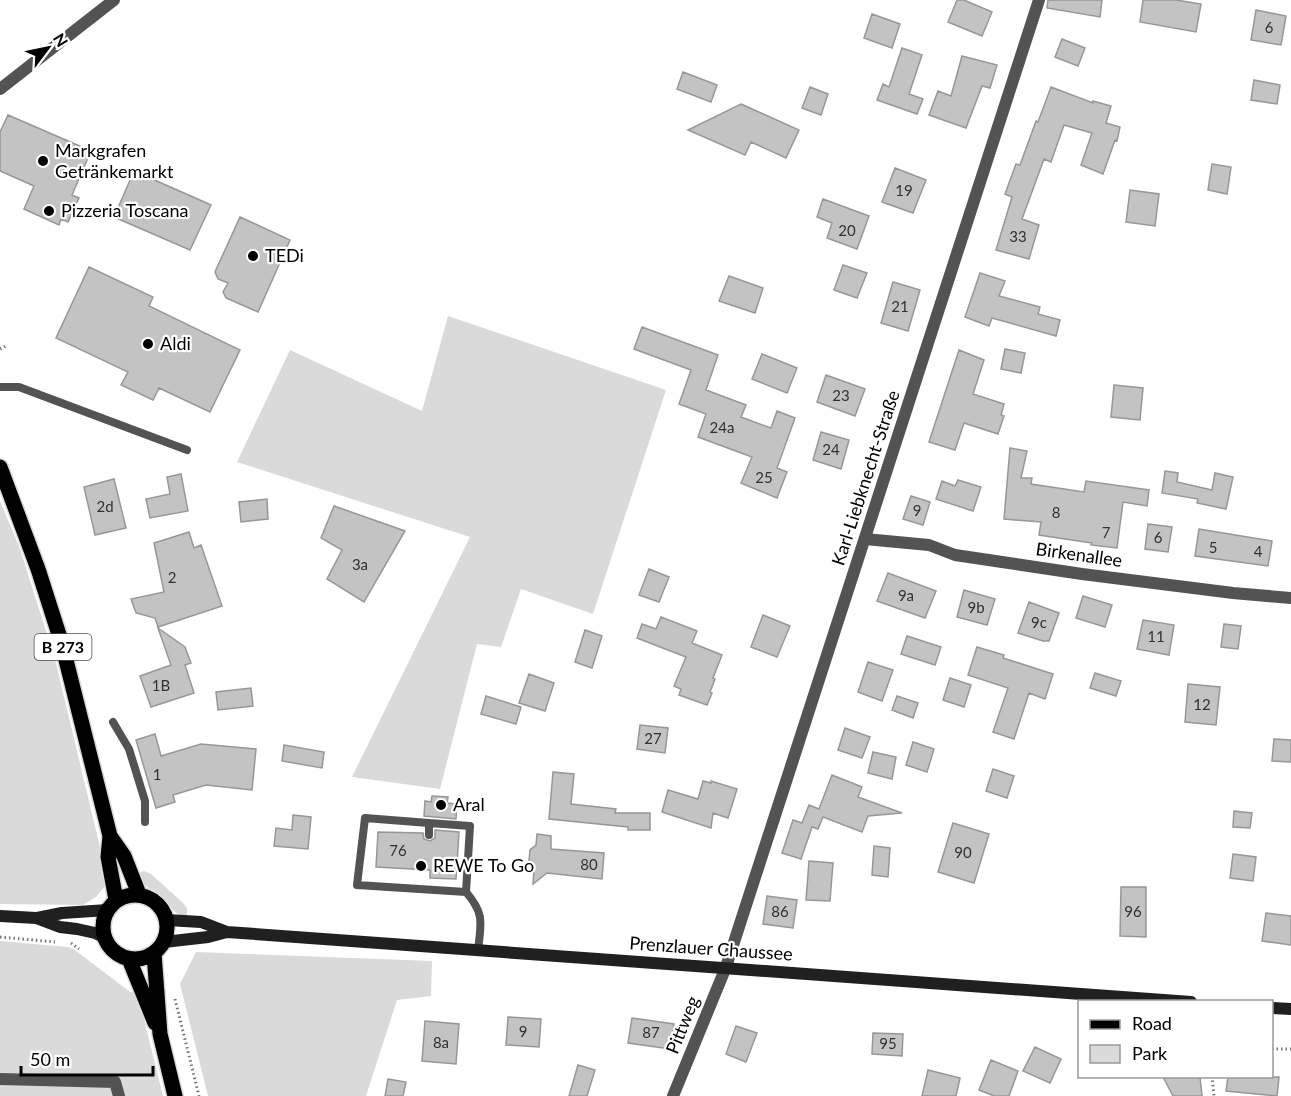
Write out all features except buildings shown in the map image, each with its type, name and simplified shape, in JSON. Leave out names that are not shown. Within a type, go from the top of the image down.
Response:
[{"type":"main road","name":"B 273","points":[[0,467],[38,569],[62,644],[110,836],[108,857],[112,905]]},
{"type":"main road","name":"B 273","points":[[110,836],[124,856],[139,894]]},
{"type":"main road","points":[[0,916],[36,918],[112,905],[131,894],[149,897],[164,911],[168,927],[159,948],[155,977],[160,1034]]},
{"type":"main road","points":[[112,905],[104,918],[103,928],[105,938],[118,955],[138,959],[146,957],[159,948]]},
{"type":"main road","points":[[36,918],[60,927],[95,933],[105,938]]},
{"type":"main road","name":"Prenzlauer Chaussee","points":[[167,920],[201,922],[228,932],[1164,1000]]},
{"type":"main road","name":"Prenzlauer Chaussee","points":[[159,948],[228,932]]},
{"type":"main road","points":[[129,959],[160,1034],[176,1096]]},
{"type":"main road","points":[[1273,1008],[1291,1009]]},
{"type":"street","points":[[0,89],[114,0]]},
{"type":"street","name":"Karl-Liebknecht-Straße","points":[[726,968],[1039,0]]},
{"type":"street","name":"Birkenallee","points":[[865,539],[929,545],[955,555],[1082,574],[1291,598]]},
{"type":"street","name":"Pittweg","points":[[673,1096],[726,968]]},
{"type":"street","points":[[0,1079],[115,1082],[119,1096]]},
{"type":"lane","points":[[0,387],[19,387],[187,450]]},
{"type":"lane","points":[[113,722],[129,749],[145,801],[145,822]]},
{"type":"lane","points":[[466,892],[357,885],[365,818],[470,826],[466,892],[475,903],[482,919],[478,950]]},
{"type":"lane","points":[[429,823],[429,835]]},
{"type":"path","points":[[0,349],[6,346]]},
{"type":"path","points":[[0,937],[59,942]]},
{"type":"path","points":[[70,943],[79,949]]},
{"type":"path","points":[[174,996],[199,1096]]},
{"type":"path","points":[[1273,1048],[1291,1049]]},
{"type":"path","points":[[1212,1078],[1214,1096]]},
{"type":"green space","points":[[448,316],[666,390],[593,614],[521,589],[501,647],[477,644],[440,789],[352,777],[470,537],[237,462],[290,350],[422,411]]},
{"type":"green space","points":[[0,501],[19,546],[55,659],[104,864],[106,885],[96,897],[83,905],[0,904]]},
{"type":"green space","points":[[144,871],[151,874],[183,903],[187,908],[187,918],[174,911],[161,896],[145,885],[137,873]]},
{"type":"green space","points":[[0,941],[68,947],[130,992],[137,991],[163,1096],[0,1096]]},
{"type":"green space","points":[[196,952],[432,961],[431,996],[397,1000],[366,1096],[208,1096],[180,984]]},
{"type":"place","name":"Markgrafen Getränkemarkt","points":[[43,161]]},
{"type":"place","name":"Pizzeria Toscana","points":[[49,211]]},
{"type":"place","name":"TEDi","points":[[253,256]]},
{"type":"place","name":"Aldi","points":[[148,344]]},
{"type":"place","name":"Aral","points":[[441,805]]},
{"type":"place","name":"REWE To Go","points":[[421,866]]}]
